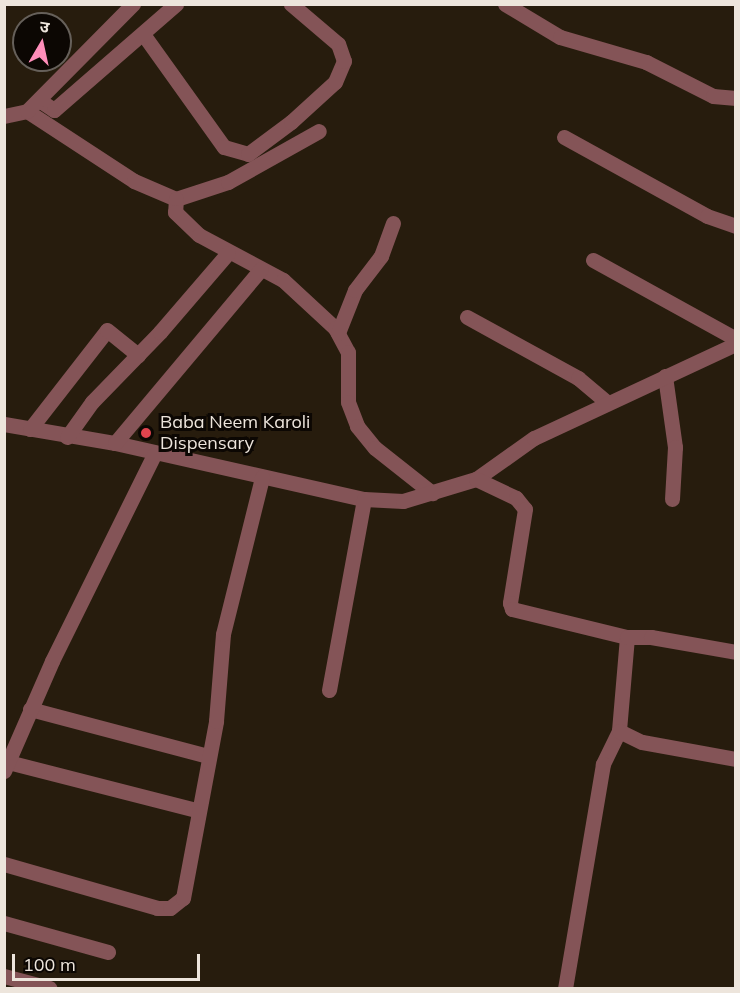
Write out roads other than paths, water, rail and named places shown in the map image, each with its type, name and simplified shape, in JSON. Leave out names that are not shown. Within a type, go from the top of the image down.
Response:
[{"type":"street","points":[[4,116],[27,111],[133,4]]},
{"type":"street","points":[[39,100],[54,110],[176,4]]},
{"type":"street","points":[[143,34],[224,147],[248,154],[291,122],[334,82],[344,61],[338,44],[291,4]]},
{"type":"street","points":[[505,4],[560,37],[638,59],[713,96],[735,98]]},
{"type":"street","points":[[27,111],[134,181],[176,199],[228,182],[319,131]]},
{"type":"street","points":[[564,137],[707,216],[735,226]]},
{"type":"street","points":[[176,199],[175,212],[200,235],[300,292],[338,333],[348,352],[348,402],[357,426],[375,448],[432,493]]},
{"type":"street","points":[[338,333],[355,290],[381,256],[393,223]]},
{"type":"street","points":[[68,437],[92,402],[138,355],[228,253]]},
{"type":"street","points":[[593,260],[735,343]]},
{"type":"street","points":[[115,443],[261,269]]},
{"type":"street","points":[[467,317],[578,378],[607,402]]},
{"type":"street","points":[[30,429],[106,330],[138,355]]},
{"type":"street","points":[[4,424],[68,437],[115,443],[154,455],[364,499],[403,501],[476,479],[534,438],[735,343]]},
{"type":"street","points":[[665,376],[674,439],[672,499]]},
{"type":"street","points":[[154,455],[30,709],[6,767],[197,810]]},
{"type":"street","points":[[4,864],[146,906],[170,908],[183,897],[198,830],[197,810],[218,711],[223,634],[262,477]]},
{"type":"street","points":[[476,479],[516,498],[525,509],[510,603],[512,609],[627,637],[651,637],[735,652]]},
{"type":"street","points":[[329,690],[364,499]]},
{"type":"street","points":[[565,988],[603,764],[619,731],[627,637]]},
{"type":"street","points":[[30,709],[208,756]]},
{"type":"street","points":[[619,731],[642,742],[735,759]]},
{"type":"street","points":[[4,923],[108,952]]},
{"type":"street","points":[[4,976],[49,988]]},
{"type":"place","name":"Baba Neem Karoli Dispensary","points":[[146,433]]}]
